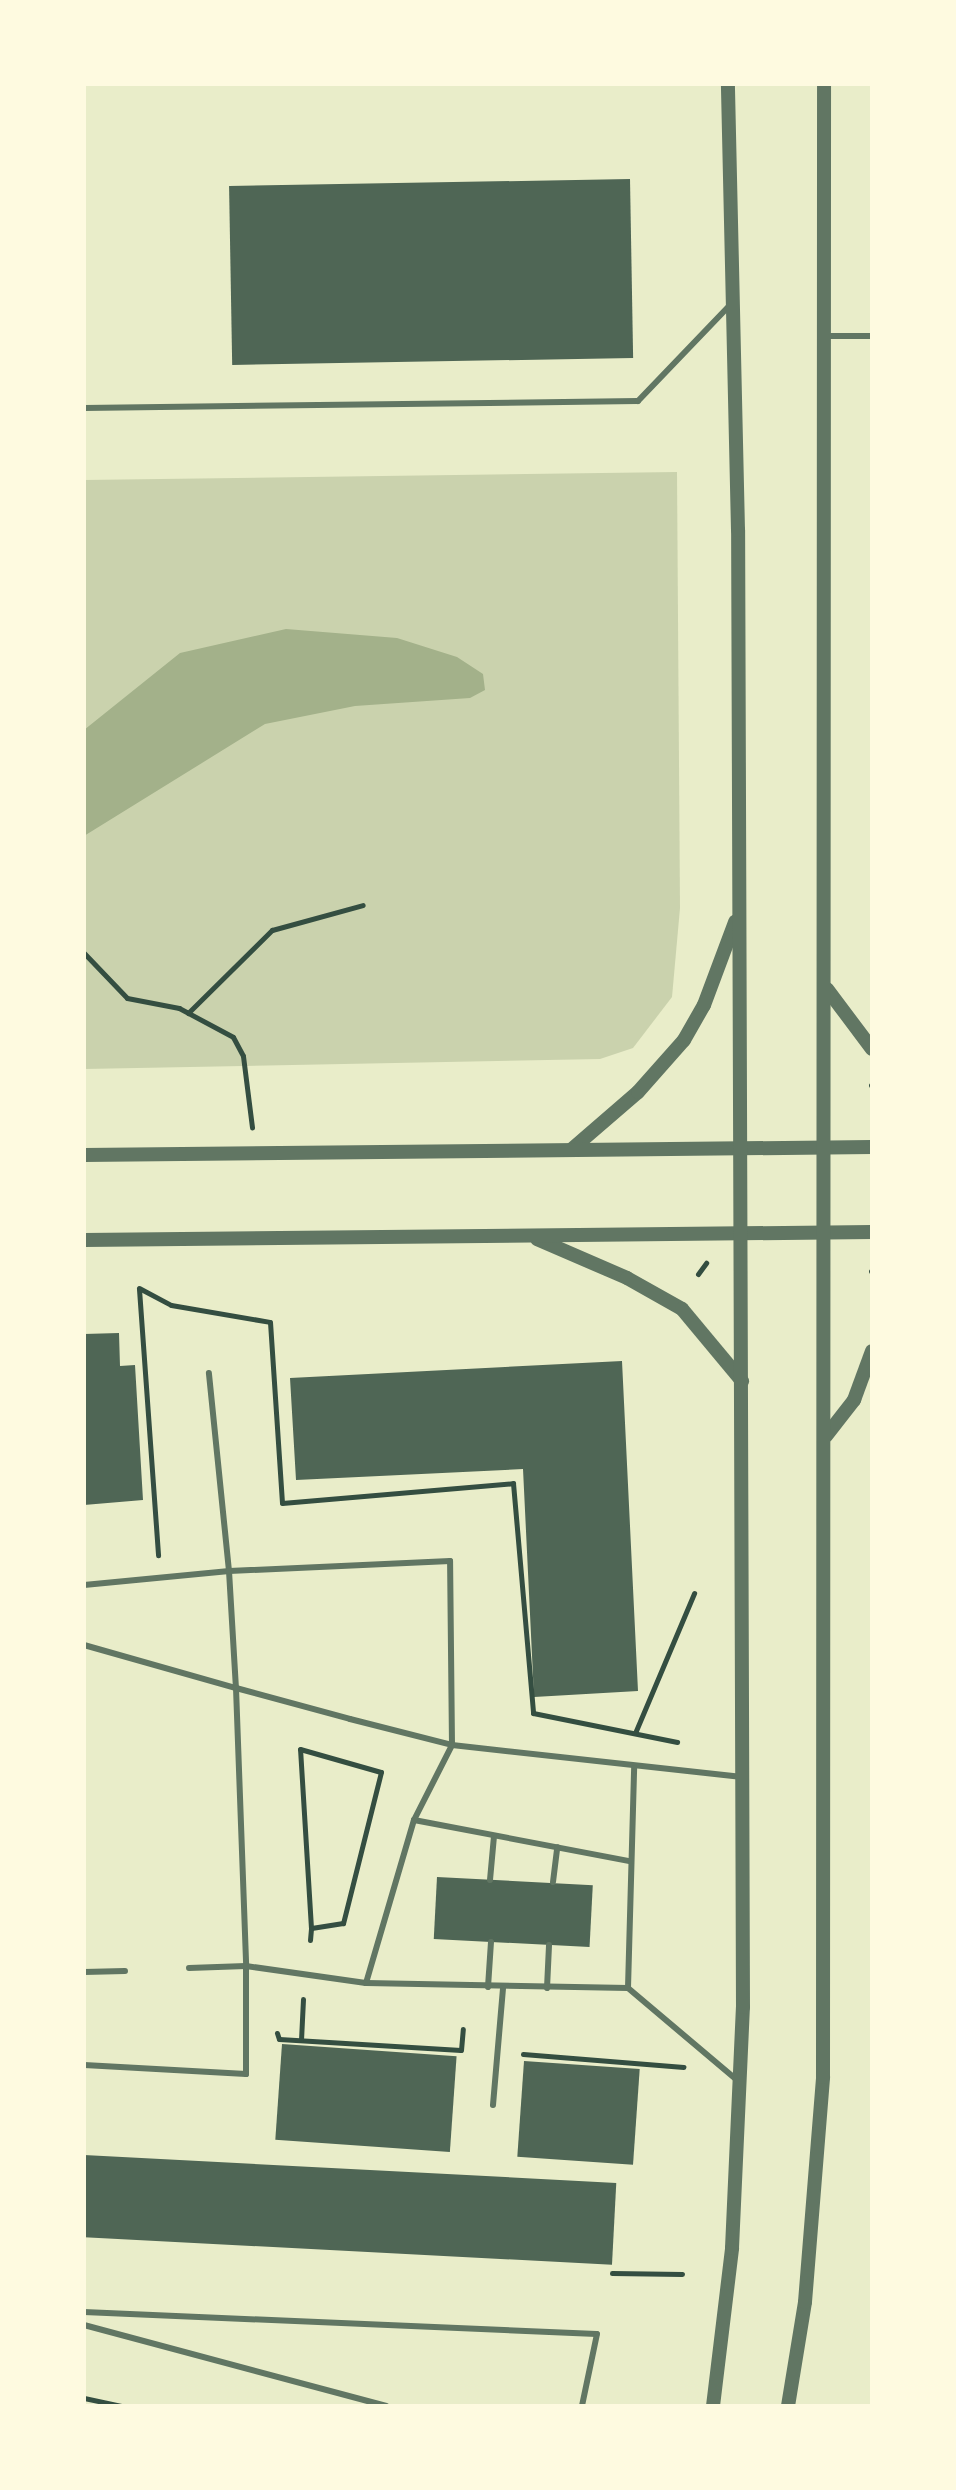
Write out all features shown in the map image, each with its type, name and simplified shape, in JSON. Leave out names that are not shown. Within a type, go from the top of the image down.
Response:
[{"type":"street","points":[[713,2406],[732,2248],[739,2082],[742,1777],[742,1381],[733,301],[728,84]]},
{"type":"street","points":[[788,2406],[805,2302],[823,2077],[826,1436],[822,1149],[827,989],[821,336],[824,84]]},
{"type":"street","points":[[572,1149],[638,1092],[684,1040],[704,1005],[737,914]]},
{"type":"street","points":[[827,989],[872,1049]]},
{"type":"street","points":[[84,1155],[872,1147]]},
{"type":"street","points":[[84,1240],[872,1232]]},
{"type":"street","points":[[529,1236],[627,1278],[682,1309],[742,1381]]},
{"type":"street","points":[[826,1436],[854,1400],[872,1351]]},
{"type":"lane","points":[[84,408],[638,401],[733,301]]},
{"type":"lane","points":[[821,336],[872,336]]},
{"type":"lane","points":[[84,2065],[246,2074],[246,1966],[236,1688],[229,1571],[209,1373]]},
{"type":"lane","points":[[84,1585],[229,1571],[450,1561],[452,1745],[414,1820],[366,1983]]},
{"type":"lane","points":[[84,1645],[452,1745],[634,1768],[742,1777]]},
{"type":"lane","points":[[628,1988],[628,1861],[634,1768]]},
{"type":"lane","points":[[414,1820],[628,1861]]},
{"type":"lane","points":[[490,1880],[494,1836]]},
{"type":"lane","points":[[553,1882],[557,1847]]},
{"type":"lane","points":[[488,1987],[491,1942]]},
{"type":"lane","points":[[547,1988],[549,1945]]},
{"type":"lane","points":[[189,1968],[246,1966],[366,1983],[628,1988],[739,2082]]},
{"type":"lane","points":[[84,1972],[125,1971]]},
{"type":"lane","points":[[493,2105],[503,1988]]},
{"type":"lane","points":[[84,2312],[597,2334],[582,2406]]},
{"type":"lane","points":[[84,2325],[386,2406]]},
{"type":"path","points":[[188,1013],[272,930],[363,905]]},
{"type":"path","points":[[84,953],[127,998],[188,1013],[233,1037],[243,1056],[256,1152]]},
{"type":"path","points":[[698,1274],[706,1263]]},
{"type":"path","points":[[160,1577],[139,1288],[171,1305],[270,1322],[282,1503],[513,1483],[533,1713],[683,1743]]},
{"type":"path","points":[[635,1733],[694,1593]]},
{"type":"path","points":[[310,1940],[300,1749],[381,1772],[343,1923],[311,1928]]},
{"type":"path","points":[[301,2040],[303,1999]]},
{"type":"path","points":[[277,2033],[279,2039],[461,2050],[463,2029]]},
{"type":"path","points":[[523,2055],[692,2068]]},
{"type":"path","points":[[612,2273],[682,2274]]},
{"type":"path","points":[[84,2398],[121,2406]]},
{"type":"shaded area","points":[[677,472],[680,908],[672,997],[633,1048],[600,1059],[84,1069],[84,480]]},
{"type":"shaded area","points":[[286,629],[397,638],[457,657],[483,674],[485,690],[470,698],[355,706],[265,724],[84,836],[84,730],[180,653]]},
{"type":"building","points":[[630,179],[633,358],[232,365],[229,186]]},
{"type":"building","points":[[119,1333],[120,1366],[135,1365],[143,1500],[84,1505],[84,1334]]},
{"type":"building","points":[[622,1361],[638,1691],[534,1697],[523,1469],[296,1480],[290,1378]]},
{"type":"building","points":[[437,1877],[593,1885],[590,1947],[434,1939]]},
{"type":"building","points":[[282,2044],[457,2056],[450,2152],[275,2140]]},
{"type":"building","points":[[524,2061],[640,2069],[633,2165],[517,2157]]},
{"type":"building","points":[[84,2155],[616,2183],[612,2265],[84,2237]]}]
